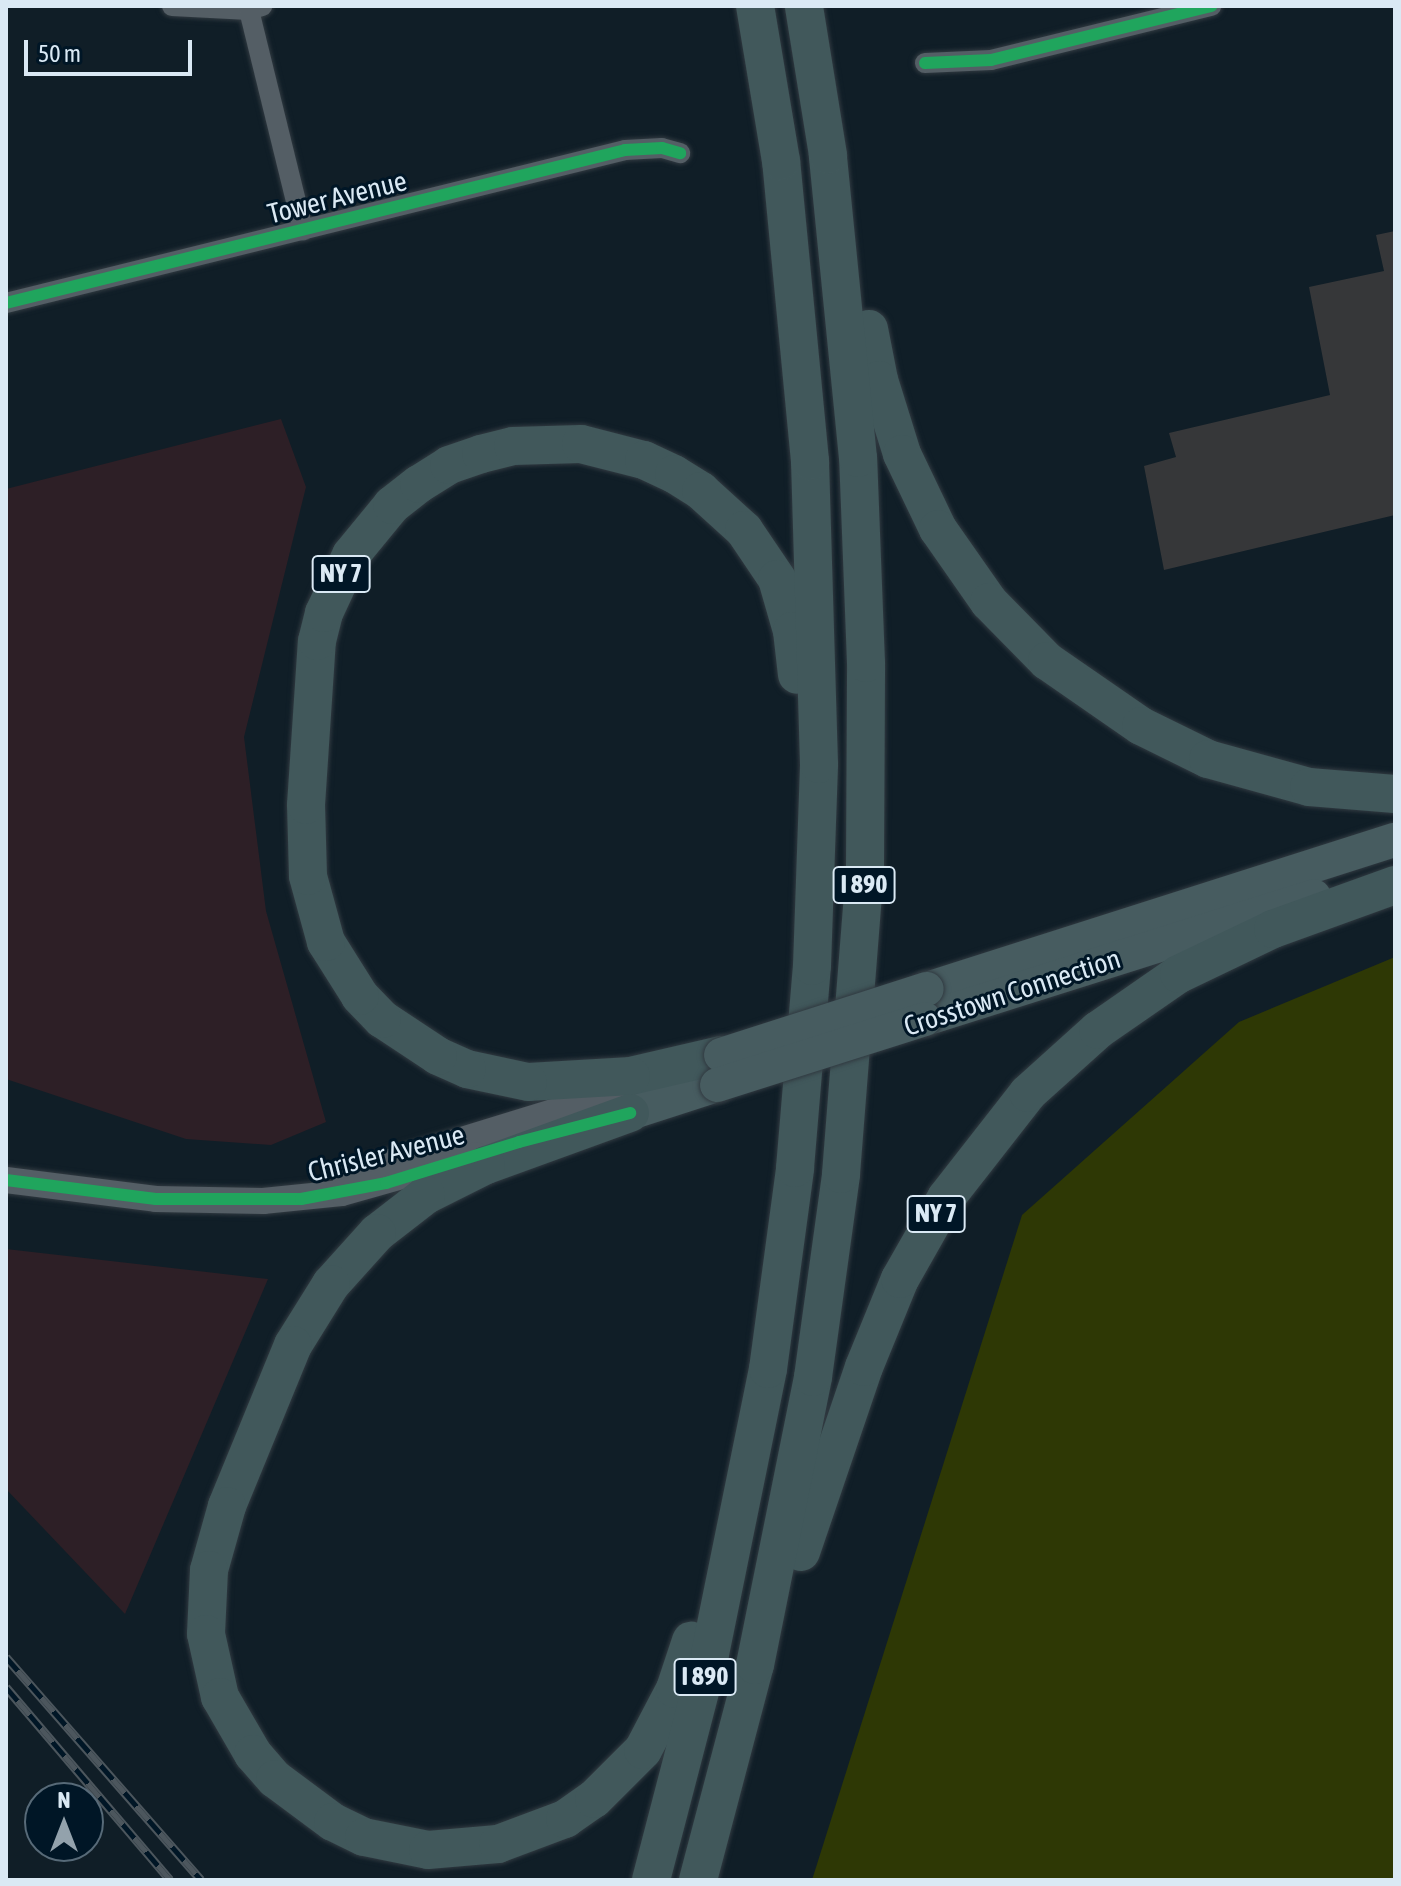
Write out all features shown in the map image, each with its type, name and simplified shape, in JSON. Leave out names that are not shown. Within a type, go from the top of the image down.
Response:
[{"type":"highway","name":"I 890","points":[[651,1880],[710,1654],[768,1369],[795,1168],[817,864],[818,664],[809,447],[781,161],[755,6]]},
{"type":"highway","name":"I 890","points":[[698,1880],[733,1756],[775,1577],[815,1362],[841,1174],[865,867],[866,663],[858,458],[840,254],[804,6]]},
{"type":"highway","points":[[812,52],[889,418],[907,467],[938,529],[989,602],[1017,633],[1067,676],[1109,706],[1173,743],[1274,780],[1343,791],[1395,794]]},
{"type":"highway","name":"NY 7","points":[[719,1070],[595,1080],[528,1082],[496,1077],[438,1056],[407,1038],[360,996],[341,969],[326,942],[308,876],[306,805],[313,688],[324,613],[337,582],[369,529],[392,505],[449,465],[513,446],[548,443],[612,450],[654,464],[701,491],[744,530],[763,555],[786,605],[792,631],[817,864]]},
{"type":"highway","name":"Crosstown Connection","points":[[630,1113],[719,1070],[926,1004],[1395,840]]},
{"type":"highway","name":"Crosstown Connection","points":[[926,1004],[1395,872]]},
{"type":"highway","name":"NY 7","points":[[733,1756],[877,1332],[921,1239],[971,1161],[1028,1093],[1098,1030],[1139,999],[1225,949],[1395,885]]},
{"type":"highway","points":[[630,1113],[486,1165],[426,1195],[377,1233],[331,1284],[293,1345],[217,1536],[205,1603],[211,1666],[220,1697],[253,1754],[275,1779],[333,1822],[364,1837],[428,1850],[461,1850],[498,1844],[533,1833],[565,1819],[594,1799],[643,1750],[675,1689],[749,1471]]},
{"type":"street","points":[[172,6],[256,8],[303,230]]},
{"type":"street","points":[[925,63],[991,60],[1211,6]]},
{"type":"street","name":"Tower Avenue","points":[[6,303],[625,150],[662,148],[680,153]]},
{"type":"street","name":"Chrisler Avenue","points":[[220,1201],[301,1188],[620,1092],[719,1070]]},
{"type":"street","name":"Chrisler Avenue","points":[[6,1180],[98,1194],[220,1201],[288,1200],[342,1193],[630,1113]]},
{"type":"shaded area","points":[[281,419],[306,487],[244,737],[266,911],[326,1122],[271,1145],[186,1139],[6,1079],[6,489]]},
{"type":"shaded area","points":[[6,1249],[268,1279],[125,1614],[6,1489]]},
{"type":"green space","points":[[1395,957],[1395,1880],[812,1880],[1022,1215],[1239,1022]]},
{"type":"building","points":[[1395,231],[1395,515],[1164,570],[1144,466],[1176,457],[1169,433],[1330,395],[1309,287],[1384,271],[1376,235]]},
{"type":"railway","points":[[6,1657],[201,1880]]},
{"type":"railway","points":[[6,1687],[170,1880]]},
{"type":"cycle path","points":[[925,63],[991,60],[1211,6]]},
{"type":"cycle path","points":[[6,303],[625,150],[662,148],[680,153]]},
{"type":"cycle path","points":[[6,1180],[156,1199],[301,1199],[386,1183],[519,1142],[630,1113]]}]
